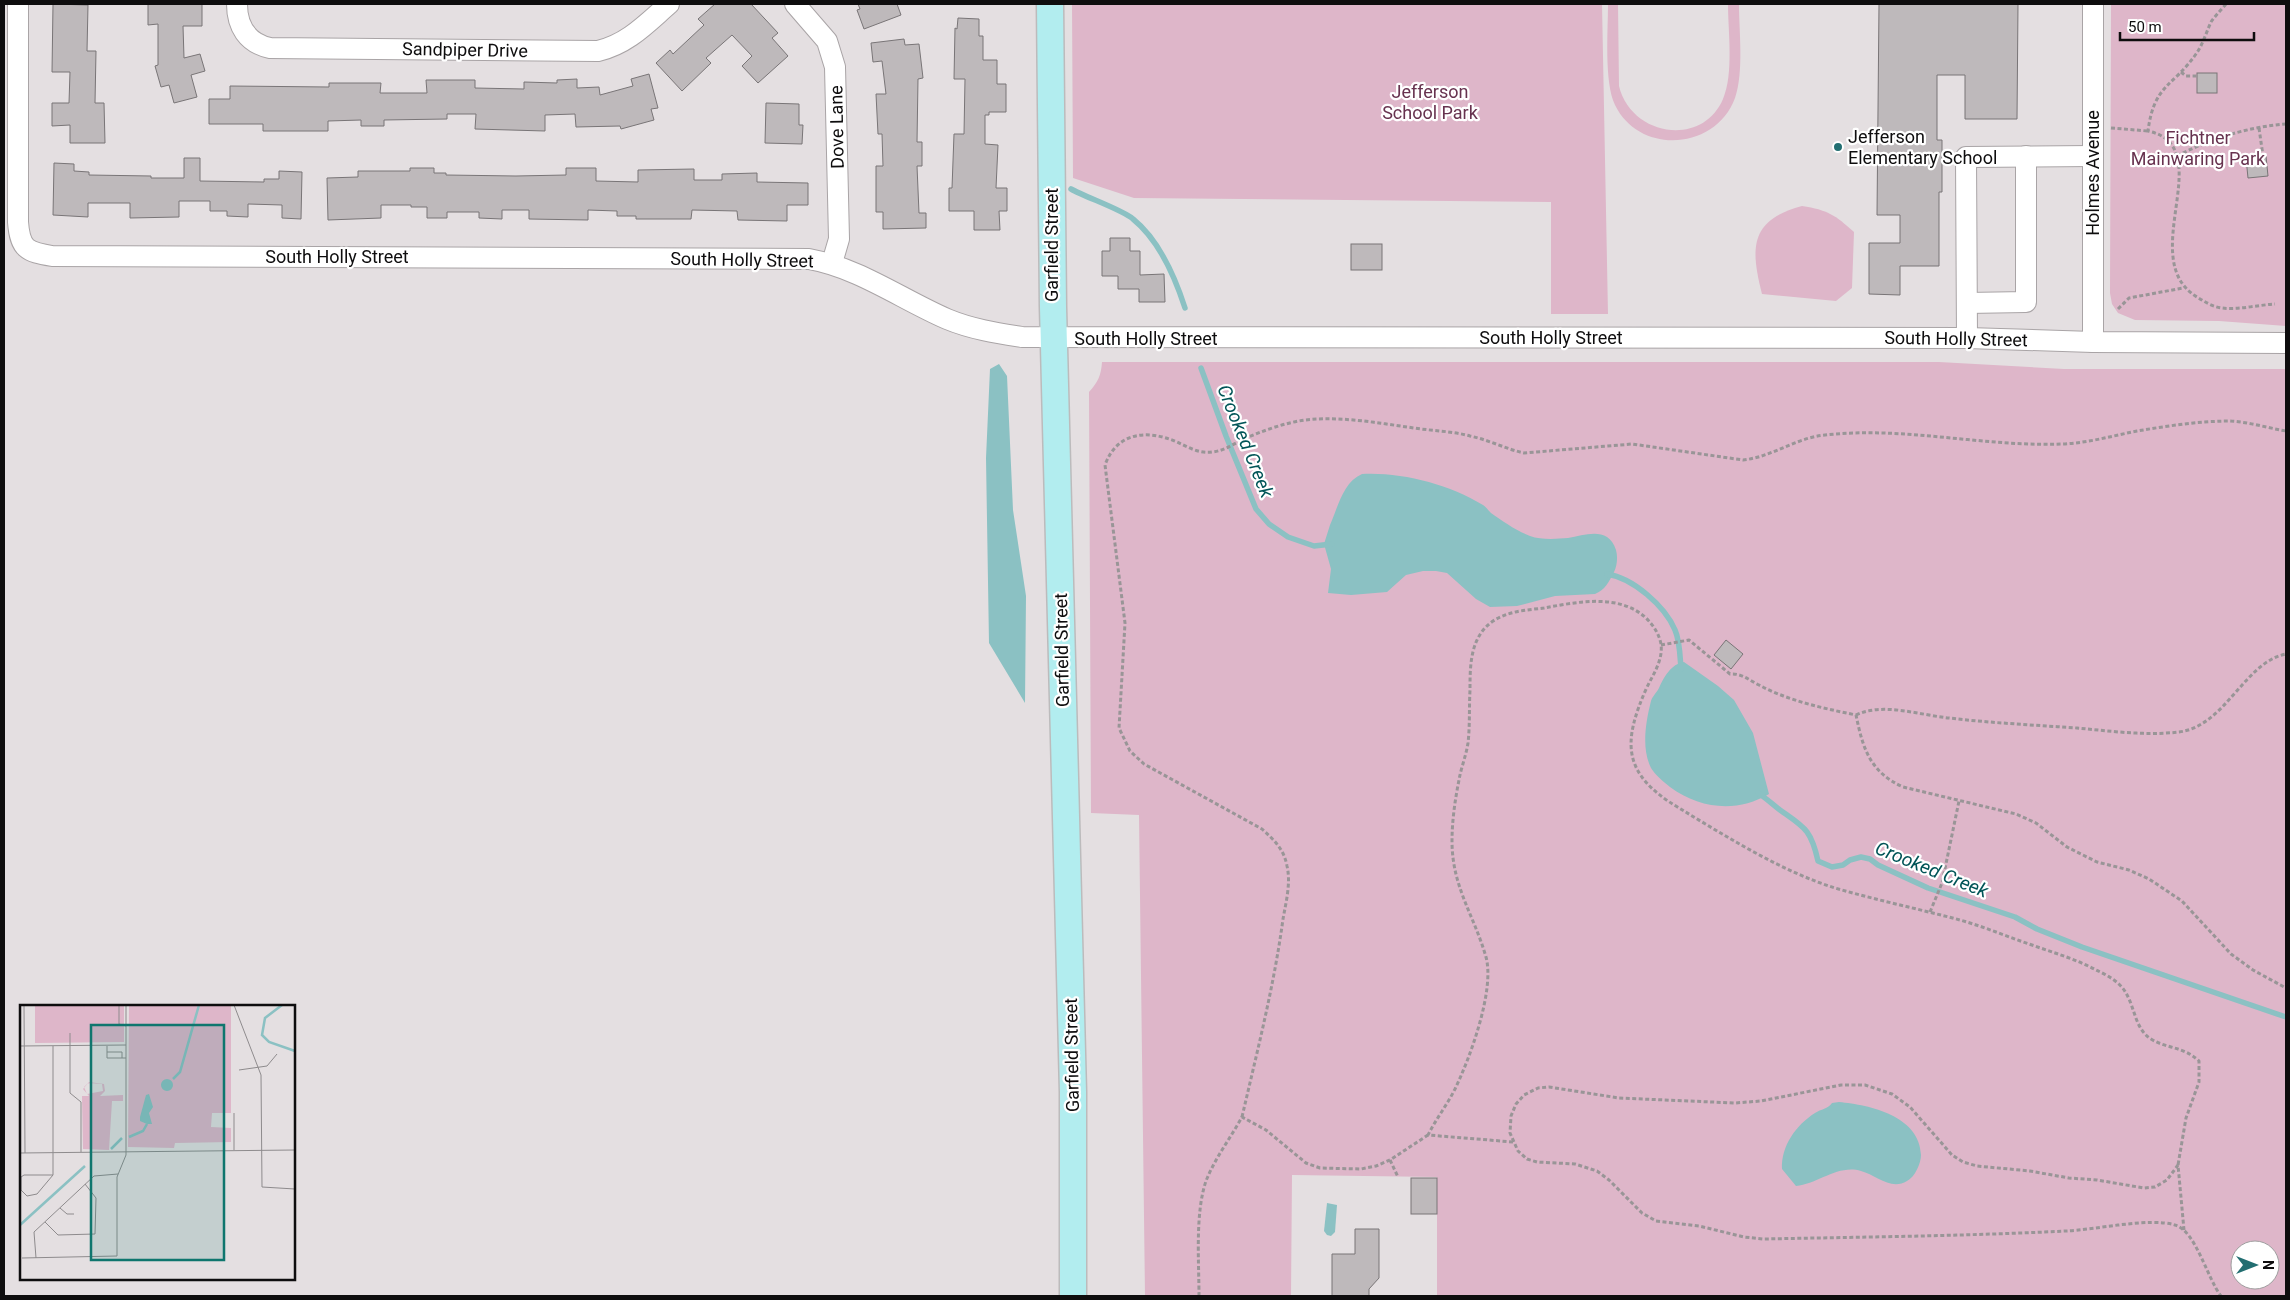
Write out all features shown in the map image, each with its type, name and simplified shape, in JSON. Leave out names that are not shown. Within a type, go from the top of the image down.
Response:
[{"type":"main road","name":"Garfield Street","points":[[1050,4],[1054,339],[1073,1072],[1073,1296]]},
{"type":"street","name":"South Holly Street","points":[[18,4],[19,236],[24,247],[34,253],[52,256],[799,259],[832,263],[947,318],[980,330],[1022,338],[1967,338],[2093,342],[2286,342]]},
{"type":"street","name":"Sandpiper Drive","points":[[237,4],[239,23],[248,37],[260,46],[270,48],[598,51],[614,48],[628,40],[669,4]]},
{"type":"street","name":"Dove Lane","points":[[795,4],[827,41],[835,67],[838,239],[832,263]]},
{"type":"street","name":"Holmes Avenue","points":[[2092,4],[2093,342]]},
{"type":"street","points":[[1967,303],[2026,302],[2026,156]]},
{"type":"street","points":[[1967,338],[1966,157],[2093,156]]},
{"type":"path","points":[[2226,4],[2212,21],[2205,40],[2196,55],[2181,72],[2166,84],[2154,100],[2148,131],[2162,136],[2170,142],[2178,156],[2180,171],[2172,250],[2175,266],[2183,288],[2219,308],[2232,309],[2275,304]]},
{"type":"path","points":[[2181,72],[2186,76],[2197,76]]},
{"type":"path","points":[[2178,156],[2202,143],[2259,128],[2286,124]]},
{"type":"path","points":[[2259,128],[2263,156]]},
{"type":"path","points":[[2118,309],[2129,298],[2183,288]]},
{"type":"path","points":[[1199,1296],[1200,1225],[1205,1184],[1218,1156],[1242,1117],[1281,939],[1288,884],[1287,867],[1283,852],[1277,842],[1262,829],[1144,764],[1130,751],[1123,739],[1118,718],[1125,623],[1105,465],[1109,454],[1116,444],[1138,435],[1168,439],[1204,452],[1222,450],[1239,441],[1303,420],[1349,419],[1469,435],[1524,453],[1632,444],[1743,460],[1770,454],[1807,437],[1826,434],[1872,433],[2020,444],[2061,444],[2084,443],[2169,426],[2231,422],[2286,431]]},
{"type":"path","points":[[1242,1117],[1266,1130],[1306,1163],[1320,1168],[1362,1168],[1390,1160],[1428,1135],[1450,1098],[1466,1063],[1483,1010],[1487,978],[1487,962],[1480,940],[1460,894],[1454,867],[1452,841],[1459,780],[1467,747],[1472,653],[1477,638],[1496,619],[1514,612],[1566,604],[1608,602],[1624,605],[1639,612],[1655,628],[1661,645],[1658,664],[1645,692],[1630,737],[1634,764],[1642,778],[1654,791],[1719,832],[1801,875],[1834,887],[1964,921],[2099,971],[2118,984],[2126,993],[2140,1028],[2151,1039],[2189,1052],[2199,1061],[2199,1082],[2186,1118],[2178,1165],[2184,1230]]},
{"type":"path","points":[[1661,645],[1689,640],[1730,674],[1737,673],[1761,686],[1798,701],[1856,715],[1868,709],[1885,710],[1950,718],[2130,732],[2181,732],[2198,726],[2210,718],[2268,660],[2286,654]]},
{"type":"path","points":[[1856,715],[1867,753],[1877,770],[1888,780],[1904,787],[2016,814],[2036,823],[2067,847],[2098,862],[2129,870],[2149,879],[2182,901],[2232,954],[2253,970],[2286,988]]},
{"type":"path","points":[[1930,912],[1942,883],[1959,801]]},
{"type":"path","points":[[2178,1165],[2167,1180],[2155,1187],[2144,1188],[2030,1171],[1977,1166],[1963,1162],[1952,1155],[1910,1107],[1892,1094],[1865,1085],[1841,1085],[1760,1101],[1734,1103],[1619,1098],[1564,1088],[1538,1088],[1524,1094],[1511,1116],[1510,1133],[1513,1142],[1527,1159],[1537,1162],[1575,1164],[1597,1171],[1609,1180],[1630,1203],[1656,1221],[1699,1226],[1744,1237],[1773,1238],[2004,1234],[2069,1231],[2156,1222],[2176,1225],[2184,1230],[2197,1248],[2207,1274],[2221,1296]]},
{"type":"path","points":[[1428,1135],[1513,1142]]},
{"type":"path","points":[[1390,1160],[1398,1177]]},
{"type":"green space","name":"Jefferson School Park","points":[[1072,4],[1602,4],[1608,314],[1551,314],[1551,202],[1134,198],[1073,178]]},
{"type":"green space","points":[[1608,4],[1618,4],[1619,86],[1626,103],[1637,116],[1652,125],[1668,130],[1684,130],[1700,125],[1713,115],[1723,99],[1728,77],[1730,52],[1728,4],[1739,4],[1740,64],[1738,88],[1735,98],[1725,115],[1712,128],[1695,137],[1677,140],[1659,139],[1642,133],[1627,121],[1615,105],[1609,83],[1607,56]]},
{"type":"green space","name":"Fichtner Mainwaring Park","points":[[2111,4],[2286,4],[2286,326],[2219,321],[2135,320],[2118,313],[2112,304],[2110,293]]},
{"type":"green space","points":[[1802,206],[1831,214],[1854,232],[1852,288],[1836,301],[1762,294],[1756,262],[1758,238],[1763,228],[1772,219]]},
{"type":"green space","points":[[1102,362],[1939,362],[2064,369],[2286,369],[2286,1296],[1437,1296],[1437,1177],[1292,1175],[1291,1296],[1145,1296],[1139,815],[1091,813],[1089,392],[1100,375]]},
{"type":"water","points":[[999,364],[1007,376],[1013,510],[1026,596],[1025,703],[989,643],[986,458],[990,369]]},
{"type":"water","points":[[1362,474],[1409,477],[1440,485],[1483,505],[1510,526],[1534,537],[1554,539],[1589,534],[1602,535],[1612,542],[1616,550],[1615,570],[1606,585],[1595,594],[1555,596],[1517,606],[1490,607],[1476,599],[1447,573],[1436,571],[1423,571],[1406,575],[1387,592],[1351,595],[1328,593],[1331,569],[1324,544],[1342,496],[1350,483]]},
{"type":"water","points":[[1684,662],[1734,700],[1753,733],[1769,794],[1757,800],[1732,806],[1706,804],[1694,800],[1670,787],[1651,768],[1645,743],[1651,701],[1669,672],[1675,665]]},
{"type":"water","points":[[1839,1102],[1865,1106],[1891,1115],[1903,1122],[1912,1131],[1918,1142],[1921,1155],[1917,1170],[1910,1179],[1901,1184],[1895,1184],[1861,1171],[1844,1170],[1796,1186],[1782,1169],[1782,1160],[1787,1144],[1796,1130],[1808,1118],[1832,1103]]},
{"type":"water","points":[[1327,1203],[1337,1205],[1335,1232],[1331,1236],[1327,1235],[1324,1231]]},
{"type":"building","points":[[53,4],[88,5],[87,51],[96,51],[95,103],[104,103],[105,143],[70,143],[70,125],[52,126],[52,103],[69,103],[70,72],[52,72]]},
{"type":"building","points":[[148,4],[202,4],[202,26],[183,26],[184,58],[200,54],[205,71],[191,75],[197,97],[174,103],[169,85],[161,87],[155,66],[158,65],[158,24],[148,25]]},
{"type":"building","points":[[715,4],[751,4],[778,33],[772,38],[788,56],[758,83],[742,66],[752,56],[732,35],[706,58],[711,63],[682,91],[656,63],[670,50],[673,54],[704,25],[698,19]]},
{"type":"building","points":[[858,4],[897,4],[901,15],[864,29],[857,10],[860,9]]},
{"type":"building","points":[[1879,4],[2018,4],[2017,119],[1965,119],[1965,75],[1937,75],[1937,140],[1942,140],[1942,192],[1939,192],[1939,266],[1900,266],[1900,295],[1869,294],[1869,243],[1900,243],[1900,215],[1877,215]]},
{"type":"building","points":[[958,18],[979,19],[979,36],[983,36],[983,60],[997,60],[997,84],[1006,84],[1006,112],[989,112],[989,115],[985,115],[985,144],[998,145],[996,188],[1007,188],[1007,211],[999,211],[1000,230],[974,230],[974,211],[949,211],[949,188],[952,188],[954,134],[964,134],[965,79],[954,79],[955,28],[957,29]]},
{"type":"building","points":[[904,39],[905,45],[919,44],[923,78],[918,79],[917,142],[922,142],[922,166],[917,166],[919,213],[926,213],[926,228],[883,229],[883,212],[876,212],[876,166],[883,166],[882,134],[878,134],[876,94],[886,94],[882,61],[873,62],[871,43]]},
{"type":"building","points":[[2197,73],[2217,73],[2217,93],[2197,93]]},
{"type":"building","points":[[649,74],[658,108],[651,109],[654,120],[621,129],[620,126],[576,127],[575,114],[545,115],[545,131],[475,129],[476,114],[447,114],[447,119],[384,120],[384,126],[361,126],[361,120],[328,121],[328,131],[263,131],[263,124],[209,124],[209,99],[230,99],[230,86],[329,87],[329,83],[381,83],[380,93],[427,93],[426,80],[475,80],[475,88],[524,89],[524,82],[557,83],[557,80],[577,79],[577,88],[599,87],[600,95],[633,86],[631,79]]},
{"type":"building","points":[[766,103],[799,104],[799,125],[803,125],[802,144],[765,143]]},
{"type":"building","points":[[2266,156],[2268,176],[2248,178],[2246,158]]},
{"type":"building","points":[[184,158],[200,158],[200,181],[264,182],[264,179],[279,179],[279,171],[302,172],[301,219],[282,218],[282,205],[248,204],[248,217],[227,216],[227,211],[210,211],[210,201],[179,201],[179,217],[130,218],[130,203],[88,203],[88,217],[53,215],[54,163],[74,164],[74,171],[89,172],[89,175],[184,178]]},
{"type":"building","points":[[410,168],[434,168],[434,173],[446,173],[446,175],[516,176],[566,175],[566,168],[596,168],[596,181],[638,182],[638,170],[694,169],[694,180],[722,180],[722,174],[757,173],[757,182],[808,183],[808,205],[787,205],[787,221],[738,220],[737,211],[692,210],[691,219],[636,219],[636,216],[617,216],[617,211],[588,210],[588,220],[529,219],[529,210],[502,210],[502,219],[479,218],[479,212],[447,212],[447,218],[427,218],[427,207],[411,207],[411,205],[381,205],[381,218],[328,220],[327,178],[358,177],[358,171],[410,171]]},
{"type":"building","points":[[1110,238],[1130,238],[1130,251],[1140,251],[1140,275],[1164,274],[1165,302],[1139,302],[1139,289],[1118,289],[1118,276],[1102,276],[1102,251],[1110,251]]},
{"type":"building","points":[[1351,244],[1382,244],[1382,270],[1351,270]]},
{"type":"building","points":[[1726,640],[1743,654],[1731,669],[1714,655]]},
{"type":"building","points":[[1411,1178],[1437,1178],[1437,1214],[1411,1214]]},
{"type":"building","points":[[1355,1229],[1379,1229],[1379,1278],[1369,1289],[1369,1296],[1332,1296],[1332,1254],[1355,1254]]},
{"type":"waterway","points":[[1071,189],[1128,215],[1151,237],[1165,260],[1185,308]]},
{"type":"waterway","name":"Crooked Creek","points":[[1201,368],[1256,509],[1269,524],[1288,537],[1314,546],[1332,544]]},
{"type":"waterway","name":"Crooked Creek","points":[[1607,574],[1627,581],[1637,587],[1647,594],[1664,612],[1677,634],[1681,669]]},
{"type":"waterway","name":"Crooked Creek","points":[[1758,793],[1801,825],[1809,835],[1818,861],[1832,867],[1843,865],[1850,860],[1861,857],[1870,859],[1878,865],[1928,888],[2015,917],[2037,929],[2082,947],[2286,1017]]},
{"type":"place","name":"Jefferson Elementary School","points":[[1838,147]]}]
